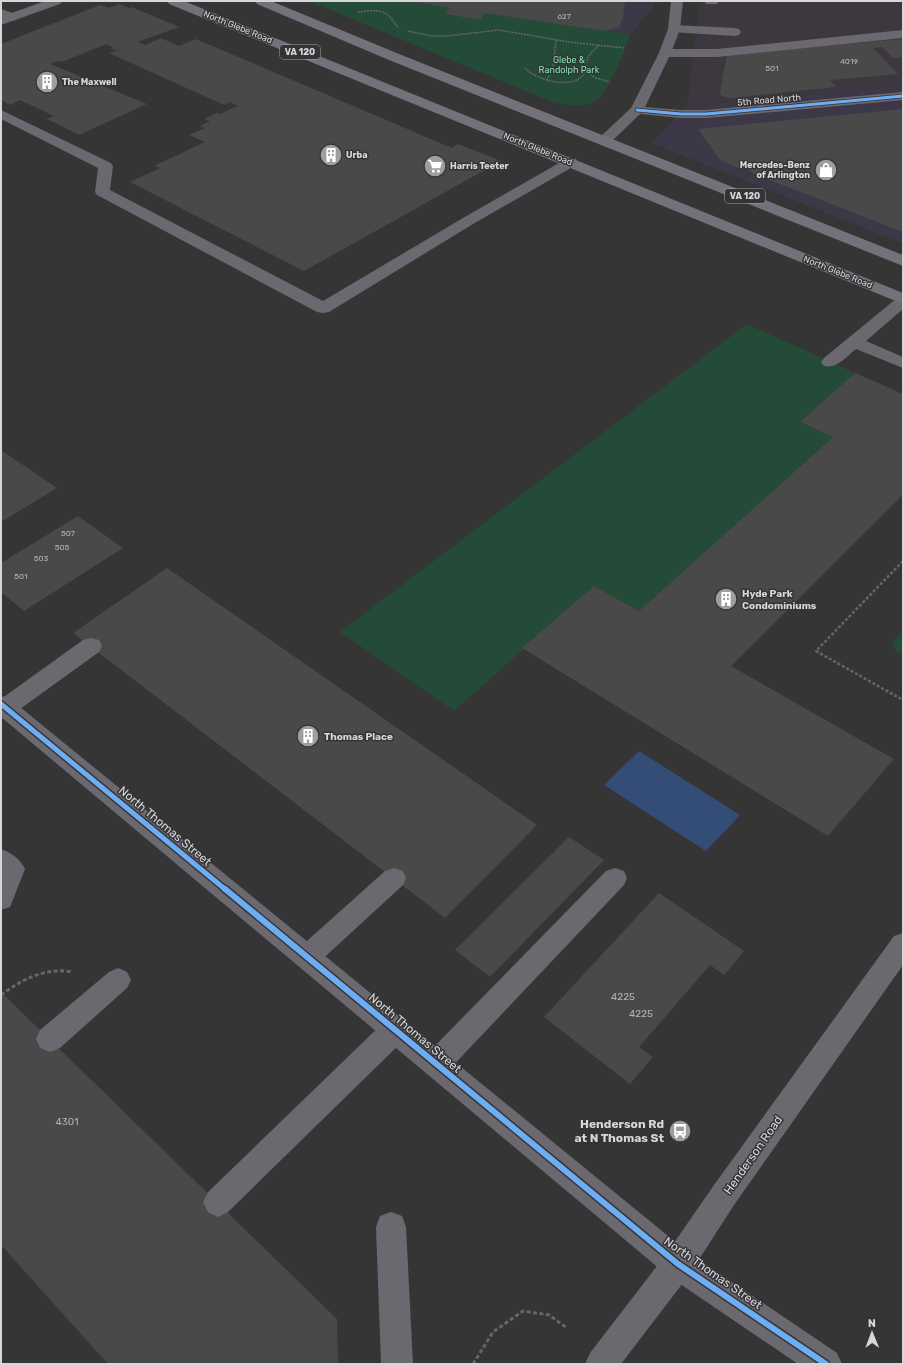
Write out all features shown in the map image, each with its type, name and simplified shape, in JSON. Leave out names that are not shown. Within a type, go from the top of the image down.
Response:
[{"type":"main road","points":[[5,17],[56,1]]},
{"type":"main road","name":"North Glebe Road","points":[[173,1],[580,156],[903,300]]},
{"type":"main road","name":"VA 120","points":[[261,1],[394,57],[605,140],[903,261]]},
{"type":"main road","points":[[580,156],[605,140]]},
{"type":"street","points":[[605,140],[637,110],[665,53],[674,29],[677,1]]},
{"type":"street","points":[[674,29],[735,32]]},
{"type":"street","points":[[665,53],[717,53],[903,34]]},
{"type":"street","name":"5th Road North","points":[[637,110],[681,114],[706,114],[903,96]]},
{"type":"street","points":[[1,114],[106,166],[102,192],[323,308],[580,156]]},
{"type":"street","points":[[830,362],[903,300]]},
{"type":"street","points":[[854,342],[903,363]]},
{"type":"street","points":[[3,707],[91,646]]},
{"type":"street","name":"North Thomas Street","points":[[3,707],[678,1264],[826,1364]]},
{"type":"street","points":[[1,858],[13,869],[1,900]]},
{"type":"street","points":[[307,957],[394,878]]},
{"type":"street","points":[[436,1064],[615,878]]},
{"type":"street","name":"Henderson Road","points":[[601,1364],[678,1264],[724,1195],[903,944]]},
{"type":"street","points":[[50,1039],[118,980]]},
{"type":"street","points":[[218,1202],[396,1030]]},
{"type":"street","points":[[391,1227],[397,1364]]},
{"type":"path","points":[[355,12],[365,11],[384,13],[390,16],[397,27],[410,32],[432,36],[447,36],[498,30],[556,40],[625,48]]},
{"type":"path","points":[[547,80],[553,66],[556,40]]},
{"type":"path","points":[[526,68],[534,76],[547,80],[568,82],[580,78],[585,74],[587,60],[599,45]]},
{"type":"path","points":[[585,70],[596,78],[610,82]]},
{"type":"path","points":[[903,561],[816,651],[903,700]]},
{"type":"path","points":[[1,995],[18,982],[39,972],[66,970],[77,974]]},
{"type":"path","points":[[473,1364],[493,1332],[523,1311],[549,1315],[567,1328]]},
{"type":"shaded area","points":[[393,1],[653,1],[653,7],[631,34]]},
{"type":"shaded area","points":[[700,1],[903,1],[903,86],[687,106]]},
{"type":"shaded area","name":"Mercedes-Benz of Arlington","points":[[903,86],[903,244],[651,143],[687,106]]},
{"type":"green space","name":"Glebe & Randolph Park","points":[[309,1],[404,1],[450,8],[445,14],[480,20],[485,13],[631,34],[610,82],[599,98],[594,102],[582,106],[576,106],[557,103],[545,99]]},
{"type":"green space","points":[[747,324],[855,373],[800,422],[833,437],[639,611],[594,586],[454,711],[340,632]]},
{"type":"green space","points":[[903,631],[903,655],[897,652],[892,643]]},
{"type":"water","points":[[639,751],[740,815],[706,851],[604,785]]},
{"type":"building","points":[[410,1],[625,1],[623,18],[619,27],[605,31],[485,13],[480,20],[445,14],[450,8]]},
{"type":"building","name":"Urba","points":[[119,4],[129,8],[132,7],[179,27],[138,42],[145,45],[161,38],[179,46],[196,39],[452,148],[458,144],[501,161],[304,271],[130,182],[160,168],[154,166],[205,142],[189,135],[205,128],[200,126],[210,121],[204,119],[238,106],[230,102],[224,105],[109,53],[121,49],[111,49],[114,48],[106,44],[62,62],[58,61],[50,64],[147,104],[79,135],[47,119],[54,116],[20,100],[10,105],[1,100],[1,44],[100,5],[109,8]]},
{"type":"building","points":[[903,39],[903,57],[893,58],[882,47],[873,48],[898,74],[830,80],[836,87],[732,98],[721,95],[720,92],[727,55]]},
{"type":"building","name":"Mercedes-Benz of Arlington","points":[[903,109],[903,232],[752,173],[747,167],[738,168],[720,160],[698,129]]},
{"type":"building","name":"Hyde Park Condominiums","points":[[855,373],[903,394],[903,495],[731,666],[894,759],[828,836],[522,648],[594,586],[639,611],[833,437],[800,422]]},
{"type":"building","points":[[1,450],[57,488],[1,522]]},
{"type":"building","points":[[78,516],[123,548],[24,611],[1,592],[1,563]]},
{"type":"building","name":"Thomas Place","points":[[167,568],[537,825],[445,918],[73,633]]},
{"type":"building","points":[[569,837],[604,860],[490,977],[455,950]]},
{"type":"building","points":[[659,893],[744,951],[724,975],[710,965],[639,1047],[653,1057],[630,1084],[544,1017]]},
{"type":"building","points":[[4,995],[337,1319],[338,1364],[108,1364],[1,1245],[1,997]]},
{"type":"cycle path","points":[[637,110],[681,114],[706,114],[903,96]]},
{"type":"cycle path","points":[[1,704],[678,1264],[826,1364]]},
{"type":"place","name":"The Maxwell","points":[[47,82]]},
{"type":"place","name":"Urba","points":[[331,155]]},
{"type":"place","name":"Harris Teeter","points":[[435,166]]},
{"type":"place","name":"Mercedes-Benz of Arlington","points":[[826,170]]},
{"type":"place","name":"Hyde Park Condominiums","points":[[726,599]]},
{"type":"place","name":"Thomas Place","points":[[308,736]]},
{"type":"place","name":"Henderson Rd at N Thomas St","points":[[680,1131]]}]
